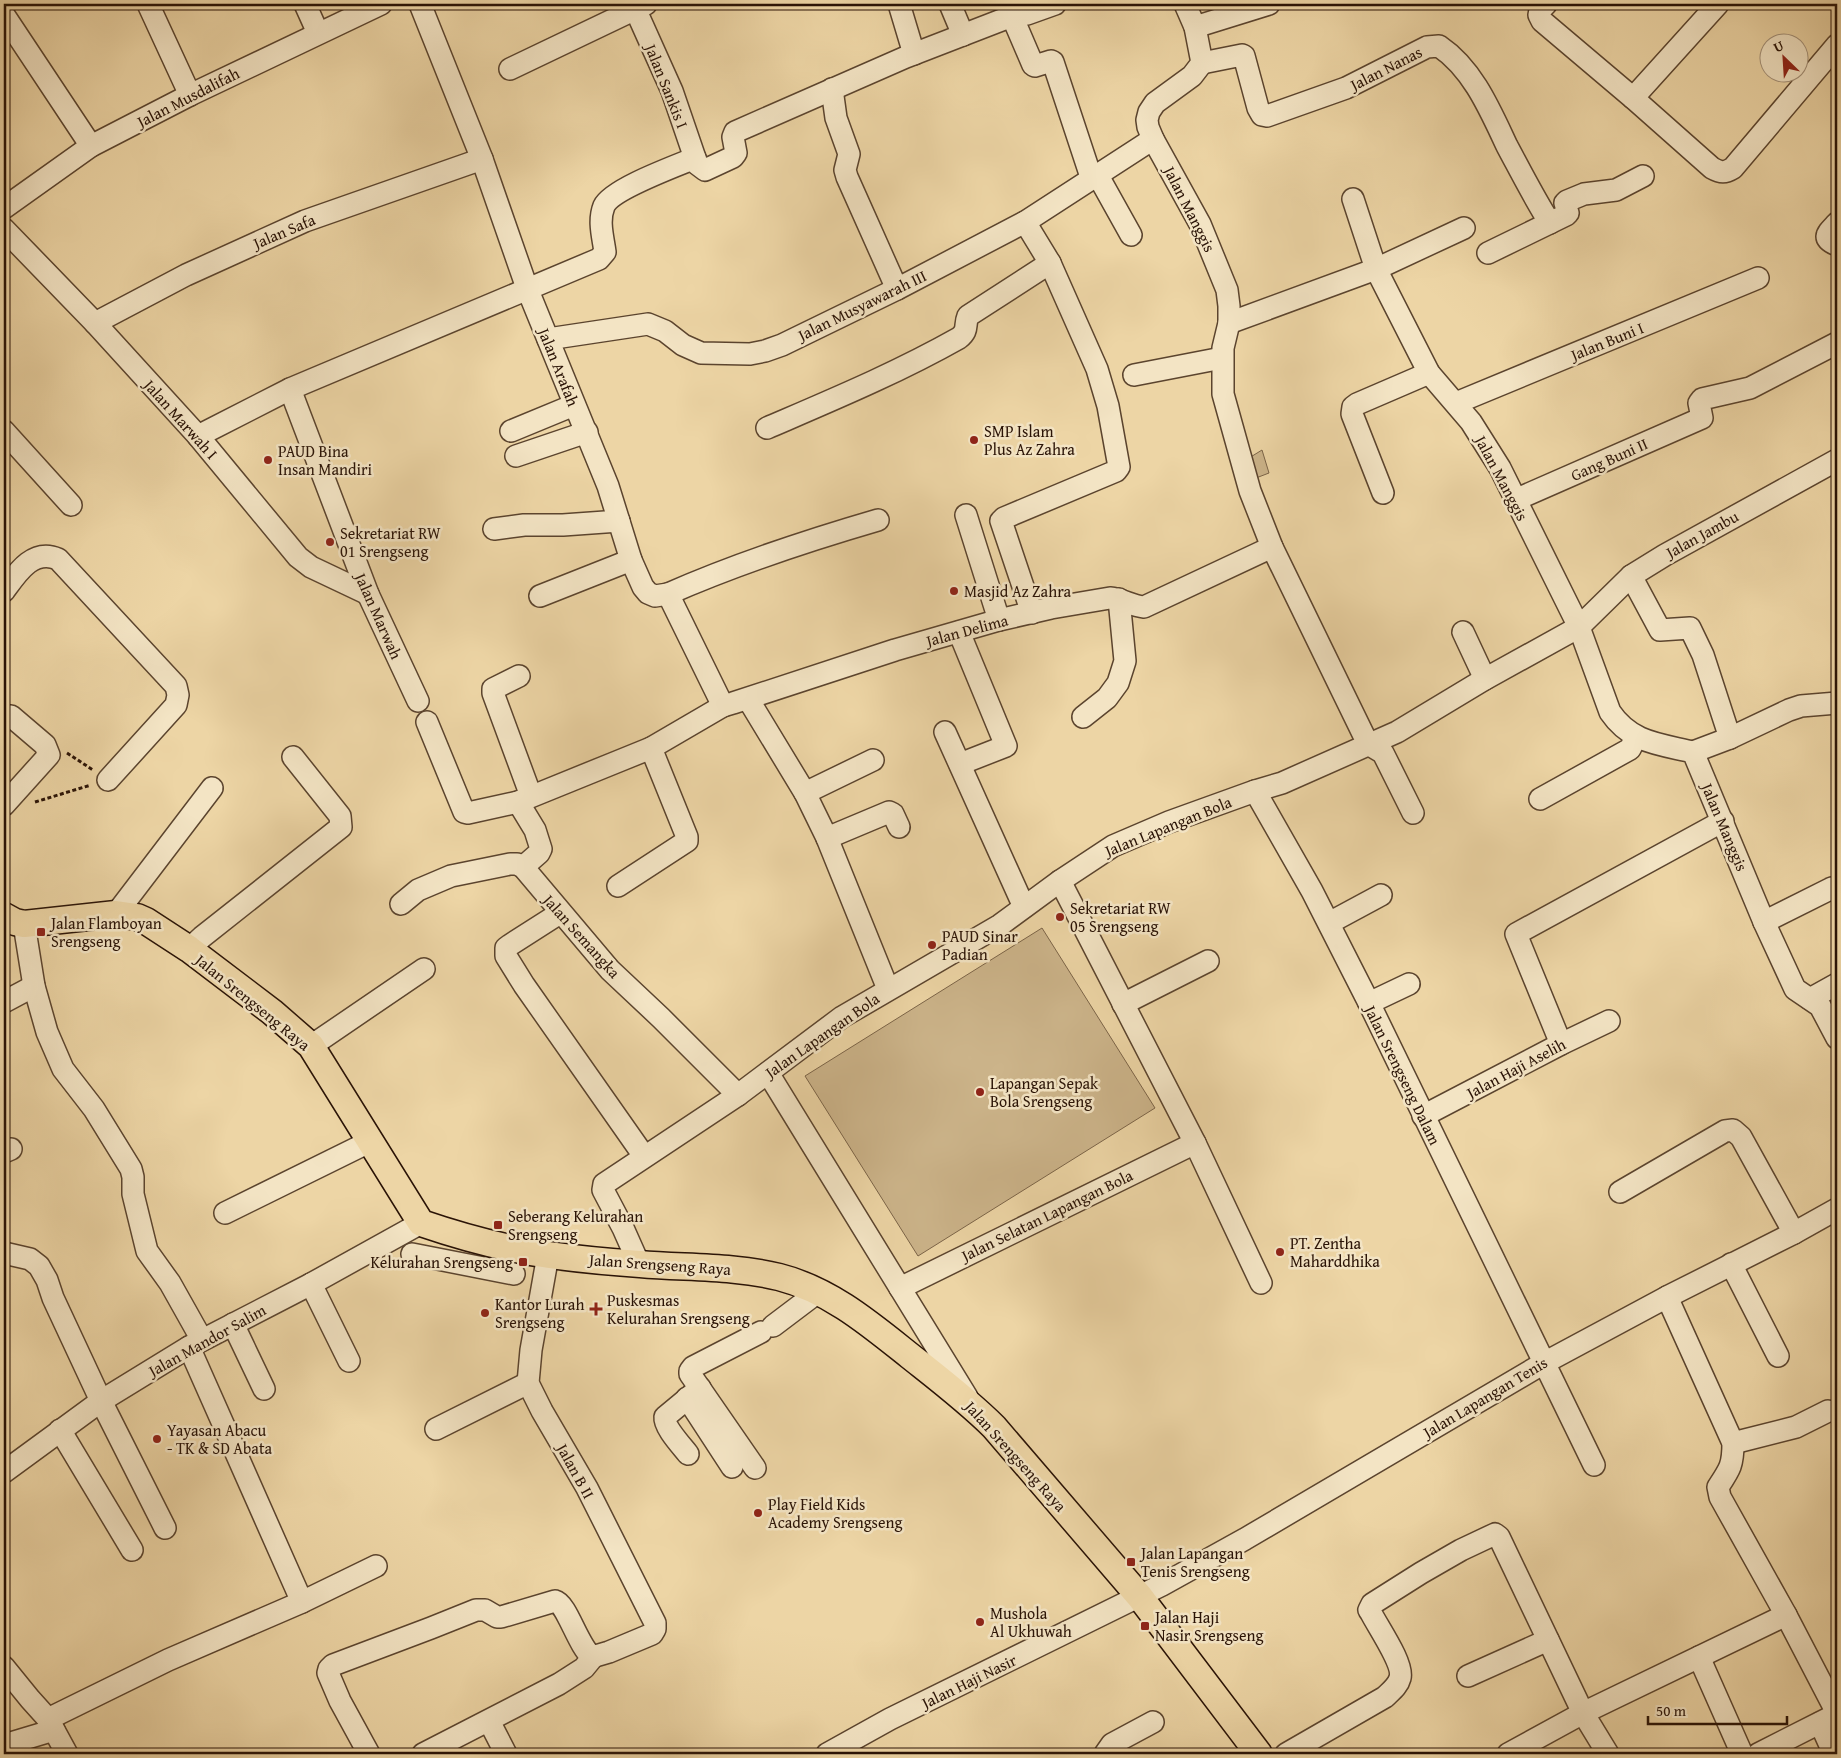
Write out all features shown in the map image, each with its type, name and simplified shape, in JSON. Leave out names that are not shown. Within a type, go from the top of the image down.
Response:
[{"type":"main road","name":"Jalan Srengseng Raya","points":[[14,920],[116,914],[137,917],[189,949],[272,1012],[311,1046],[421,1223],[471,1239],[548,1255],[639,1264],[750,1271],[780,1277],[818,1292],[846,1307],[971,1404],[994,1427],[1039,1477],[1140,1597],[1259,1754]]},
{"type":"street","points":[[148,4],[190,95]]},
{"type":"street","points":[[305,4],[318,33]]},
{"type":"street","name":"Jalan Musdalifah","points":[[4,208],[91,146],[190,95],[381,4]]},
{"type":"street","name":"Jalan Arafah","points":[[420,4],[482,159],[527,288],[608,486],[631,560],[643,587],[648,593],[656,596],[668,594]]},
{"type":"street","points":[[899,4],[914,54]]},
{"type":"street","points":[[950,4],[963,35]]},
{"type":"street","points":[[198,436],[290,389],[603,256],[605,252],[601,223],[603,208],[607,200],[628,187],[698,163],[705,170],[733,157],[736,153],[733,138],[735,132],[914,54],[1012,16],[1027,14],[1055,4]]},
{"type":"street","points":[[1185,4],[1195,27],[1202,63]]},
{"type":"street","points":[[1195,27],[1269,4]]},
{"type":"street","points":[[1546,4],[1540,10],[1539,15],[1542,21],[1712,168],[1720,172],[1726,172],[1733,168],[1837,45]]},
{"type":"street","points":[[1633,98],[1718,4]]},
{"type":"street","points":[[510,69],[638,5]]},
{"type":"street","name":"Jalan Sankis I","points":[[638,5],[698,163]]},
{"type":"street","points":[[4,15],[91,146]]},
{"type":"street","points":[[1012,16],[1033,65],[1053,62],[1094,176],[1131,235]]},
{"type":"street","name":"Jalan Nanas","points":[[1202,63],[1244,56],[1258,108],[1262,115],[1267,116],[1346,88],[1427,47],[1439,46],[1449,52],[1477,87],[1531,192],[1550,223]]},
{"type":"street","name":"Jalan Manggis","points":[[1202,63],[1192,76],[1156,103],[1147,120],[1152,139],[1200,224],[1223,276],[1227,290],[1229,306],[1228,323],[1222,348],[1223,394],[1250,491],[1272,547],[1368,744]]},
{"type":"street","points":[[832,89],[836,118],[849,154],[845,170],[847,177],[897,289]]},
{"type":"street","name":"Jalan Musyawarah III","points":[[548,339],[648,324],[665,331],[683,345],[701,353],[750,354],[764,351],[782,345],[897,289],[1025,222],[1152,139]]},
{"type":"street","name":"Jalan Safa","points":[[95,323],[186,275],[305,221],[482,159]]},
{"type":"street","points":[[1488,253],[1568,213],[1567,201],[1584,194],[1616,190],[1643,176]]},
{"type":"street","name":"Jalan Manggis","points":[[1353,199],[1376,269],[1429,373],[1456,403],[1500,468],[1579,627],[1610,712],[1619,725],[1636,737],[1693,752],[1764,922],[1796,989],[1820,1006],[1835,1029]]},
{"type":"street","points":[[1025,222],[1050,263],[1103,385],[1119,467],[1116,471],[1004,518],[1001,521],[1032,612]]},
{"type":"street","points":[[1837,223],[1828,233],[1827,238],[1830,242],[1837,245]]},
{"type":"street","name":"Jalan Marwah I","points":[[4,228],[95,323],[198,436],[298,557],[311,568],[368,594]]},
{"type":"street","points":[[1228,323],[1376,269],[1464,228]]},
{"type":"street","points":[[767,428],[872,383],[916,362],[959,338],[967,329],[968,316],[1050,263]]},
{"type":"street","name":"Jalan Buni I","points":[[1456,403],[1758,278]]},
{"type":"street","name":"Gang Buni II","points":[[1515,500],[1702,418],[1699,403],[1702,399],[1750,388],[1837,343]]},
{"type":"street","points":[[1134,375],[1222,358]]},
{"type":"street","points":[[1383,492],[1352,414],[1353,407],[1429,373]]},
{"type":"street","name":"Jalan Marwah","points":[[290,389],[368,594],[418,701]]},
{"type":"street","points":[[511,431],[574,405]]},
{"type":"street","points":[[4,431],[71,505]]},
{"type":"street","points":[[516,456],[586,432]]},
{"type":"street","name":"Jalan Jambu","points":[[1579,627],[1631,576],[1673,550],[1837,460]]},
{"type":"street","points":[[966,515],[999,620]]},
{"type":"street","points":[[723,706],[668,594],[716,573],[766,555],[878,520]]},
{"type":"street","points":[[494,529],[524,525],[563,525],[619,521]]},
{"type":"street","name":"Jalan Delima","points":[[427,722],[464,812],[468,813],[524,799],[657,744],[723,706],[895,650],[1032,612],[1110,598],[1119,599],[1136,607],[1144,607],[1272,547]]},
{"type":"street","points":[[4,591],[27,562],[51,556],[58,559],[176,686],[178,695],[176,705],[108,780]]},
{"type":"street","points":[[540,596],[631,560]]},
{"type":"street","points":[[1631,576],[1660,630],[1690,628],[1703,655],[1730,738]]},
{"type":"street","points":[[1083,717],[1107,698],[1118,683],[1125,661],[1119,599]]},
{"type":"street","name":"Jalan Lapangan Bola","points":[[639,1264],[624,1228],[603,1190],[604,1184],[738,1095],[842,1017],[992,930],[1113,846],[1169,822],[1306,774],[1397,732],[1485,679],[1579,627]]},
{"type":"street","points":[[960,632],[1006,746],[960,764]]},
{"type":"street","points":[[1463,632],[1485,679]]},
{"type":"street","points":[[401,904],[418,890],[452,876],[510,864],[517,864],[522,867],[539,853],[541,849],[524,799],[493,693],[493,689],[497,686],[520,676]]},
{"type":"street","points":[[748,699],[805,793],[827,838],[888,989]]},
{"type":"street","points":[[1693,752],[1730,738],[1789,710],[1801,706],[1837,703]]},
{"type":"street","points":[[4,806],[48,755],[45,745],[11,716]]},
{"type":"street","points":[[946,732],[1024,907]]},
{"type":"street","points":[[1540,799],[1630,749],[1636,737]]},
{"type":"street","points":[[618,886],[687,841],[657,744]]},
{"type":"street","points":[[1368,744],[1383,753],[1414,813]]},
{"type":"street","points":[[189,949],[341,827],[340,816],[292,757]]},
{"type":"street","points":[[805,793],[873,760]]},
{"type":"street","points":[[116,914],[212,788]]},
{"type":"street","name":"Jalan Srengseng Dalam","points":[[1255,791],[1328,923],[1369,1003],[1594,1466]]},
{"type":"street","points":[[827,838],[889,812],[893,814],[898,827]]},
{"type":"street","points":[[1561,1044],[1516,934],[1723,821]]},
{"type":"street","name":"Jalan Semangka","points":[[522,867],[610,970],[642,999],[738,1095]]},
{"type":"street","points":[[1060,881],[1194,1143],[1261,1283]]},
{"type":"street","points":[[1764,922],[1832,888]]},
{"type":"street","points":[[1328,923],[1381,895]]},
{"type":"street","points":[[560,913],[506,948],[506,956],[644,1156]]},
{"type":"street","points":[[14,920],[47,1032],[63,1069],[94,1109],[130,1168],[133,1177],[133,1194],[147,1251],[170,1283],[302,1602]]},
{"type":"street","points":[[1123,1004],[1208,961]]},
{"type":"street","points":[[311,1046],[424,969]]},
{"type":"street","points":[[1369,1003],[1409,984]]},
{"type":"street","points":[[1810,999],[1837,984]]},
{"type":"street","points":[[4,1002],[34,986]]},
{"type":"street","name":"Jalan Haji Aselih","points":[[1423,1116],[1561,1044],[1610,1021]]},
{"type":"street","points":[[768,1073],[971,1404]]},
{"type":"street","points":[[1620,1192],[1725,1131],[1733,1130],[1741,1137],[1794,1233]]},
{"type":"street","points":[[224,1213],[371,1141]]},
{"type":"street","name":"Jalan Selatan Lapangan Bola","points":[[900,1288],[1194,1143]]},
{"type":"street","name":"Jalan Lapangan Tenis","points":[[1140,1597],[1245,1539],[1544,1362],[1837,1209]]},
{"type":"street","name":"Jalan Mandor Salim","points":[[4,1472],[101,1401],[196,1344],[311,1284],[421,1223]]},
{"type":"street","points":[[464,1264],[471,1239]]},
{"type":"street","points":[[4,1253],[22,1256],[39,1266],[47,1280],[52,1298],[101,1401],[164,1528]]},
{"type":"street","points":[[412,1254],[514,1274]]},
{"type":"street","points":[[436,1429],[528,1383],[548,1255]]},
{"type":"street","points":[[1731,1264],[1778,1356]]},
{"type":"street","points":[[311,1284],[349,1361]]},
{"type":"street","points":[[732,1467],[694,1393],[690,1371],[692,1367],[767,1329],[818,1292]]},
{"type":"street","points":[[1666,1297],[1733,1443],[1731,1466],[1718,1487],[1718,1491],[1786,1615],[1832,1717],[1834,1754]]},
{"type":"street","points":[[233,1324],[264,1389]]},
{"type":"street","name":"Jalan B II","points":[[528,1383],[542,1411],[587,1488],[655,1623],[656,1629],[652,1634],[601,1654]]},
{"type":"street","points":[[688,1454],[665,1422],[665,1418],[694,1393]]},
{"type":"street","points":[[694,1393],[755,1468]]},
{"type":"street","points":[[1733,1443],[1796,1426],[1828,1411]]},
{"type":"street","points":[[60,1430],[132,1550]]},
{"type":"street","points":[[1286,1754],[1385,1697],[1396,1686],[1401,1677],[1399,1663],[1371,1613],[1372,1604],[1420,1573],[1493,1534],[1497,1534],[1500,1537],[1583,1713],[1608,1754]]},
{"type":"street","points":[[4,1744],[51,1725],[168,1660],[302,1602],[376,1566]]},
{"type":"street","name":"Jalan Haji Nasir","points":[[826,1754],[890,1719],[1140,1597]]},
{"type":"street","points":[[369,1754],[340,1701],[328,1673],[333,1665],[476,1610],[485,1610],[497,1617],[501,1617],[555,1600],[562,1605],[584,1649],[589,1655],[601,1654]]},
{"type":"street","points":[[1508,1754],[1583,1713],[1786,1615]]},
{"type":"street","points":[[1468,1676],[1548,1640]]},
{"type":"street","points":[[424,1754],[559,1684],[584,1668],[601,1654]]},
{"type":"street","points":[[1699,1657],[1742,1754]]},
{"type":"street","points":[[4,1667],[51,1725],[67,1754]]},
{"type":"street","points":[[1758,1754],[1832,1717]]},
{"type":"street","points":[[489,1721],[506,1754]]},
{"type":"street","points":[[1105,1754],[1112,1744],[1153,1722]]},
{"type":"path","points":[[32,802],[108,780]]},
{"type":"shaded area","points":[[1262,450],[1269,473],[1256,478],[1249,458]]},
{"type":"shaded area","name":"Lapangan Sepak Bola Srengseng","points":[[1042,928],[1155,1108],[918,1256],[805,1076]]},
{"type":"place","name":"SMP Islam Plus Az Zahra","points":[[974,440]]},
{"type":"place","name":"PAUD Bina Insan Mandiri","points":[[268,460]]},
{"type":"place","name":"Sekretariat RW 01 Srengseng","points":[[330,542]]},
{"type":"place","name":"Masjid Az Zahra","points":[[954,591]]},
{"type":"place","name":"Sekretariat RW 05 Srengseng","points":[[1060,917]]},
{"type":"place","name":"Jalan Flamboyan Srengseng","points":[[41,932]]},
{"type":"place","name":"PAUD Sinar Padian","points":[[932,945]]},
{"type":"place","name":"Lapangan Sepak Bola Srengseng","points":[[980,1092]]},
{"type":"place","name":"Seberang Kelurahan Srengseng","points":[[498,1225]]},
{"type":"place","name":"PT. Zentha Maharddhika","points":[[1280,1252]]},
{"type":"place","name":"Kelurahan Srengseng","points":[[523,1262]]},
{"type":"place","name":"Puskesmas Kelurahan Srengseng","points":[[596,1309]]},
{"type":"place","name":"Kantor Lurah Srengseng","points":[[485,1313]]},
{"type":"place","name":"Yayasan Abacu - TK & SD Abata","points":[[157,1439]]},
{"type":"place","name":"Play Field Kids Academy Srengseng","points":[[758,1513]]},
{"type":"place","name":"Jalan Lapangan Tenis Srengseng","points":[[1131,1562]]},
{"type":"place","name":"Mushola Al Ukhuwah","points":[[980,1622]]},
{"type":"place","name":"Jalan Haji Nasir Srengseng","points":[[1145,1626]]}]
